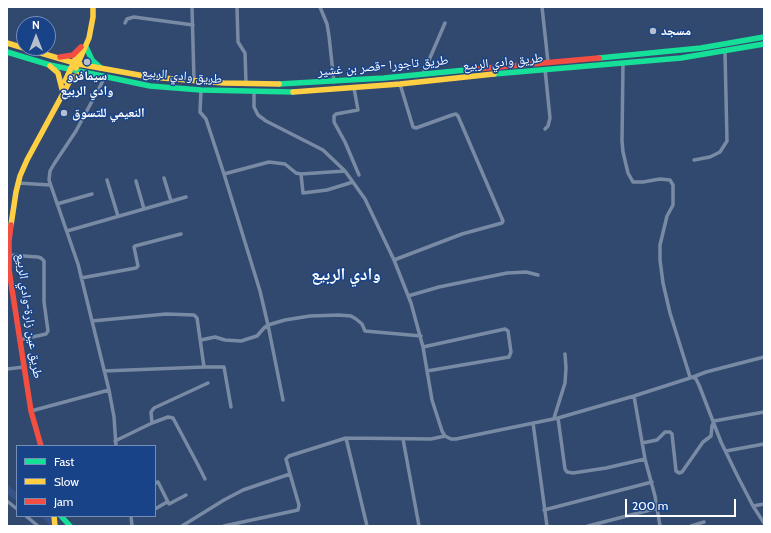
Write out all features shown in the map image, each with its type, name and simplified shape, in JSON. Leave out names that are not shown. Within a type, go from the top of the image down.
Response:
[{"type":"main road","points":[[58,101],[70,81],[76,63],[90,33],[93,7]]},
{"type":"main road","name":"طريق تاجورا -قصر بن غشير","points":[[7,43],[57,58],[103,69],[150,77],[246,84],[334,82],[423,74],[723,45],[764,37]]},
{"type":"main road","name":"طريق وادي الربيع","points":[[7,52],[50,66],[105,78],[156,86],[201,90],[291,92],[400,84],[545,69],[681,58],[725,52],[764,44]]},
{"type":"main road","points":[[57,58],[73,55],[84,47]]},
{"type":"main road","points":[[84,47],[92,60],[103,69]]},
{"type":"main road","points":[[50,66],[58,74],[62,84],[62,89]]},
{"type":"main road","points":[[58,101],[62,89],[73,71]]},
{"type":"main road","points":[[70,81],[78,75],[89,74]]},
{"type":"main road","name":"طريق عين زارة-وادي الربيع","points":[[40,445],[24,367],[9,270],[9,225],[18,183],[27,160],[58,101]]},
{"type":"main road","points":[[62,517],[70,526]]},
{"type":"main road","points":[[54,518],[55,526]]},
{"type":"street","points":[[192,7],[194,81]]},
{"type":"street","points":[[237,7],[238,42],[245,53],[246,84]]},
{"type":"street","points":[[320,7],[330,36],[334,82]]},
{"type":"street","points":[[542,7],[548,62]]},
{"type":"street","points":[[125,23],[127,19],[134,17],[193,25]]},
{"type":"street","points":[[423,74],[445,23]]},
{"type":"street","points":[[694,160],[710,157],[720,152],[727,141],[725,52]]},
{"type":"street","points":[[623,62],[622,141],[628,173],[633,182],[670,180],[673,185],[673,205],[667,216],[660,245],[661,272],[670,313],[691,377],[696,379],[726,451],[753,506],[764,523]]},
{"type":"street","points":[[545,69],[550,118],[546,129]]},
{"type":"street","points":[[105,78],[76,131],[50,171],[49,180],[73,247],[92,321],[109,390],[114,417],[116,445]]},
{"type":"street","points":[[394,260],[462,234],[502,223],[503,221],[458,116],[456,114],[416,128],[412,127],[400,84]]},
{"type":"street","points":[[354,88],[358,110],[336,114],[334,116],[334,122],[345,142],[359,175]]},
{"type":"street","points":[[201,90],[200,112],[206,119],[260,291],[283,400]]},
{"type":"street","points":[[254,92],[255,109],[261,118],[323,150],[345,171],[366,199],[394,260],[415,314],[428,371],[433,404],[445,436],[451,439],[456,439],[556,418],[634,396],[706,372],[764,357]]},
{"type":"street","points":[[224,174],[269,162],[285,164],[296,173],[301,174],[345,171]]},
{"type":"street","points":[[301,174],[304,194],[327,190],[353,182]]},
{"type":"street","points":[[164,178],[171,201]]},
{"type":"street","points":[[107,180],[118,216]]},
{"type":"street","points":[[136,182],[144,209]]},
{"type":"street","points":[[18,183],[50,185]]},
{"type":"street","points":[[57,204],[92,194]]},
{"type":"street","points":[[66,231],[186,197]]},
{"type":"street","points":[[81,278],[136,268],[138,266],[135,246],[181,234]]},
{"type":"street","points":[[8,255],[38,257],[44,261],[44,302],[48,332],[46,334],[20,340]]},
{"type":"street","points":[[408,296],[439,287],[507,273],[526,272],[538,275]]},
{"type":"street","points":[[92,321],[166,314],[194,315],[197,318],[204,367]]},
{"type":"street","points":[[200,340],[215,337],[225,340],[247,340],[257,336],[268,325],[296,318],[345,315],[356,319],[362,324],[366,331],[421,336]]},
{"type":"street","points":[[423,346],[505,329],[508,331],[512,352],[509,357],[428,371]]},
{"type":"street","points":[[565,354],[565,383],[556,418],[565,469],[567,472],[573,473],[606,468],[645,459]]},
{"type":"street","points":[[7,369],[24,367]]},
{"type":"street","points":[[104,371],[224,367],[230,407]]},
{"type":"street","points":[[152,423],[151,412],[154,408],[208,383]]},
{"type":"street","points":[[32,411],[109,390]]},
{"type":"street","points":[[634,396],[645,459],[658,508],[660,526]]},
{"type":"street","points":[[714,421],[764,412]]},
{"type":"street","points":[[115,441],[170,416],[173,418],[205,479]]},
{"type":"street","points":[[642,443],[657,440],[666,432],[670,432],[672,434],[676,471],[679,473],[682,472],[703,442],[711,436],[714,421]]},
{"type":"street","points":[[532,423],[547,526]]},
{"type":"street","points":[[224,526],[298,510],[299,505],[286,459],[287,457],[346,438],[431,439],[445,436]]},
{"type":"street","points":[[346,438],[367,526]]},
{"type":"street","points":[[403,439],[419,526]]},
{"type":"street","points":[[726,451],[764,444]]},
{"type":"street","points":[[182,526],[243,490],[290,474]]},
{"type":"street","points":[[156,483],[158,482],[167,502]]},
{"type":"street","points":[[544,510],[652,482]]},
{"type":"street","points":[[156,508],[167,502],[169,504],[186,495]]},
{"type":"street","points":[[7,501],[16,508]]},
{"type":"street","points":[[753,506],[764,504]]},
{"type":"street","points":[[588,526],[658,508]]},
{"type":"street","points":[[27,517],[38,526]]},
{"type":"street","points":[[691,526],[704,522]]},
{"type":"waterway","points":[[7,489],[16,496]]},
{"type":"waterway","points":[[47,517],[55,526]]},
{"type":"traffic: fast","points":[[599,58],[701,48],[764,37]]},
{"type":"traffic: fast","points":[[494,74],[681,58],[764,44]]},
{"type":"traffic: fast","points":[[86,47],[92,60],[101,68]]},
{"type":"traffic: fast","points":[[7,52],[50,65],[150,86],[201,90],[293,92]]},
{"type":"traffic: fast","points":[[279,84],[384,78],[476,69]]},
{"type":"traffic: fast","points":[[62,517],[70,526]]},
{"type":"traffic: slow","points":[[76,68],[89,38],[93,17],[93,7]]},
{"type":"traffic: slow","points":[[7,43],[78,64],[150,77],[224,83],[279,84]]},
{"type":"traffic: slow","points":[[65,81],[80,49]]},
{"type":"traffic: slow","points":[[50,66],[58,73],[62,89]]},
{"type":"traffic: slow","points":[[70,81],[78,75],[84,74]]},
{"type":"traffic: slow","points":[[293,92],[400,84],[494,74]]},
{"type":"traffic: slow","points":[[11,225],[20,176],[27,160],[72,77]]},
{"type":"traffic: slow","points":[[54,517],[55,526]]},
{"type":"traffic: jam","points":[[60,57],[73,55],[81,47]]},
{"type":"traffic: jam","points":[[476,69],[599,58]]},
{"type":"traffic: jam","points":[[11,225],[9,241],[9,270],[31,411],[41,445]]},
{"type":"place","name":"مسجد","points":[[653,31]]},
{"type":"place","name":"سيمافرو وادي الربيع","points":[[87,62]]},
{"type":"place","name":"النعيمي للتسوق","points":[[64,113]]},
{"type":"district","name":"وادي الربيع","points":[[346,275]]}]
